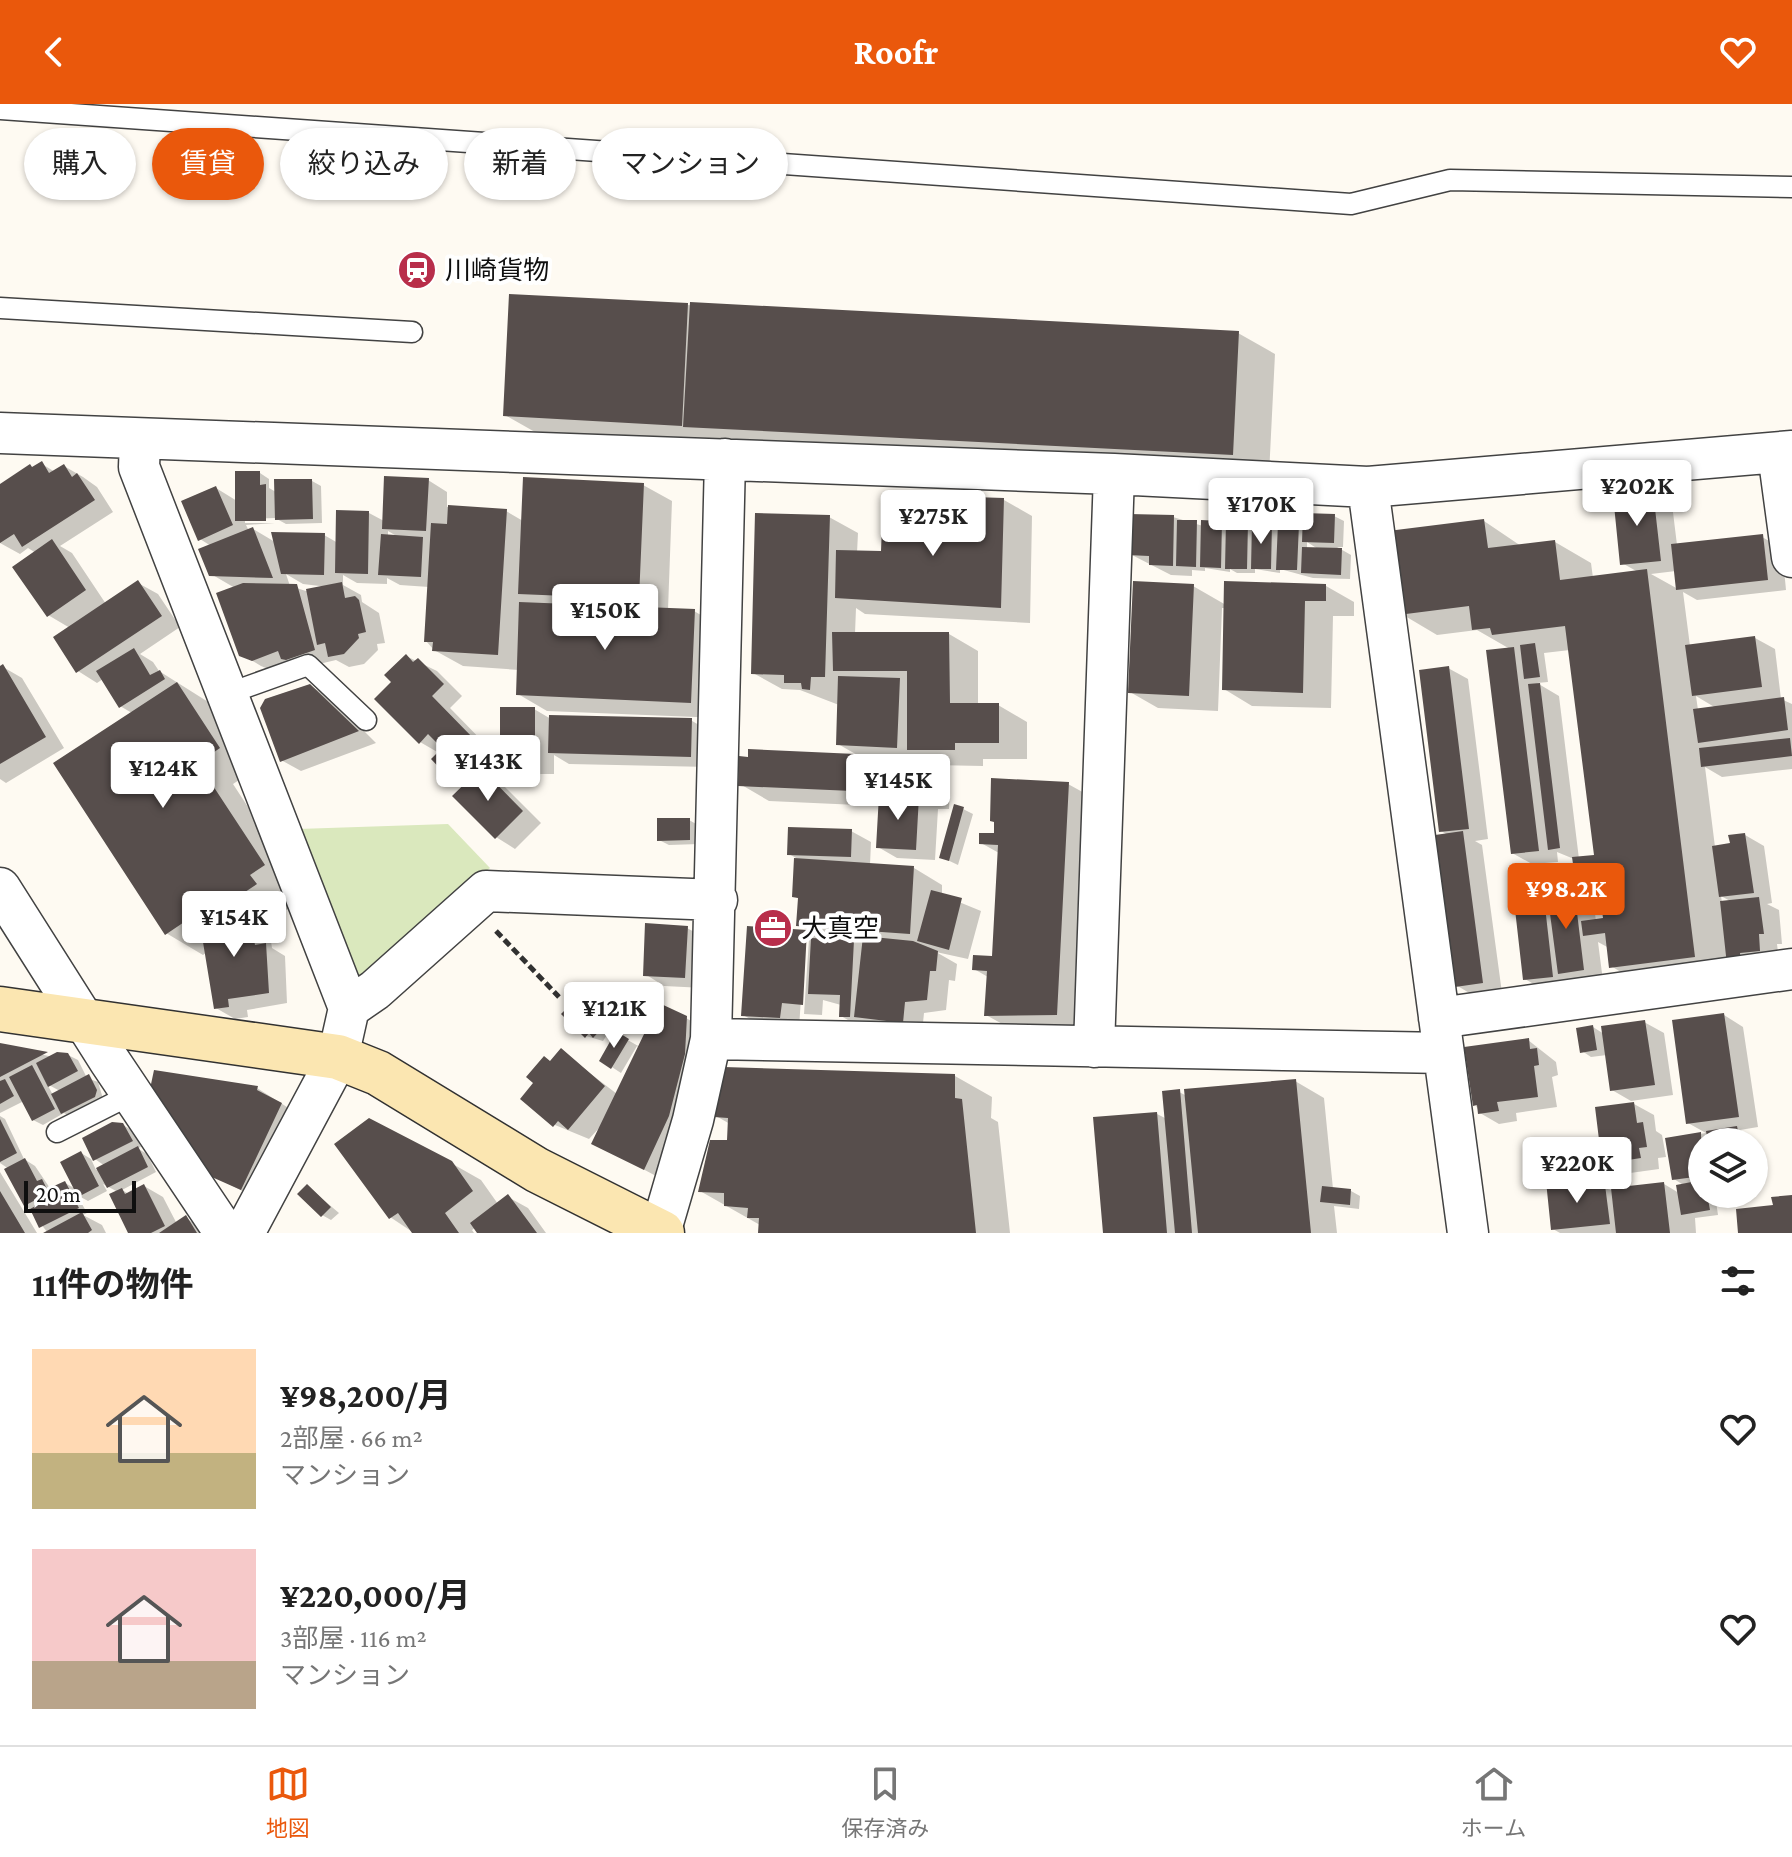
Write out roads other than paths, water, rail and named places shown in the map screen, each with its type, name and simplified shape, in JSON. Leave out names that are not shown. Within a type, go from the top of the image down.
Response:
[{"type":"street","points":[[0,433],[140,441],[1114,474],[1368,487],[1785,452],[1792,557]]},
{"type":"street","points":[[140,441],[139,467],[349,1008],[338,1057],[244,1233]]},
{"type":"street","points":[[0,1009],[338,1057],[378,1073],[537,1170],[660,1233],[693,1120],[711,1039],[717,900],[725,459]]},
{"type":"street","points":[[1094,1047],[1114,474]]},
{"type":"street","points":[[1368,487],[1468,1233]]},
{"type":"street","points":[[0,888],[225,1233]]},
{"type":"street","points":[[349,1008],[375,990],[486,891],[717,900]]},
{"type":"street","points":[[711,1039],[1094,1047],[1441,1035],[1792,969]]},
{"type":"lane","points":[[0,109],[1351,204],[1450,180],[1792,187]]},
{"type":"lane","points":[[0,308],[412,332]]},
{"type":"lane","points":[[227,694],[308,665],[366,720]]},
{"type":"lane","points":[[57,1132],[132,1094]]},
{"type":"place","name":"川崎貨物","points":[[417,270]]},
{"type":"place","name":"大真空","points":[[773,928]]}]
